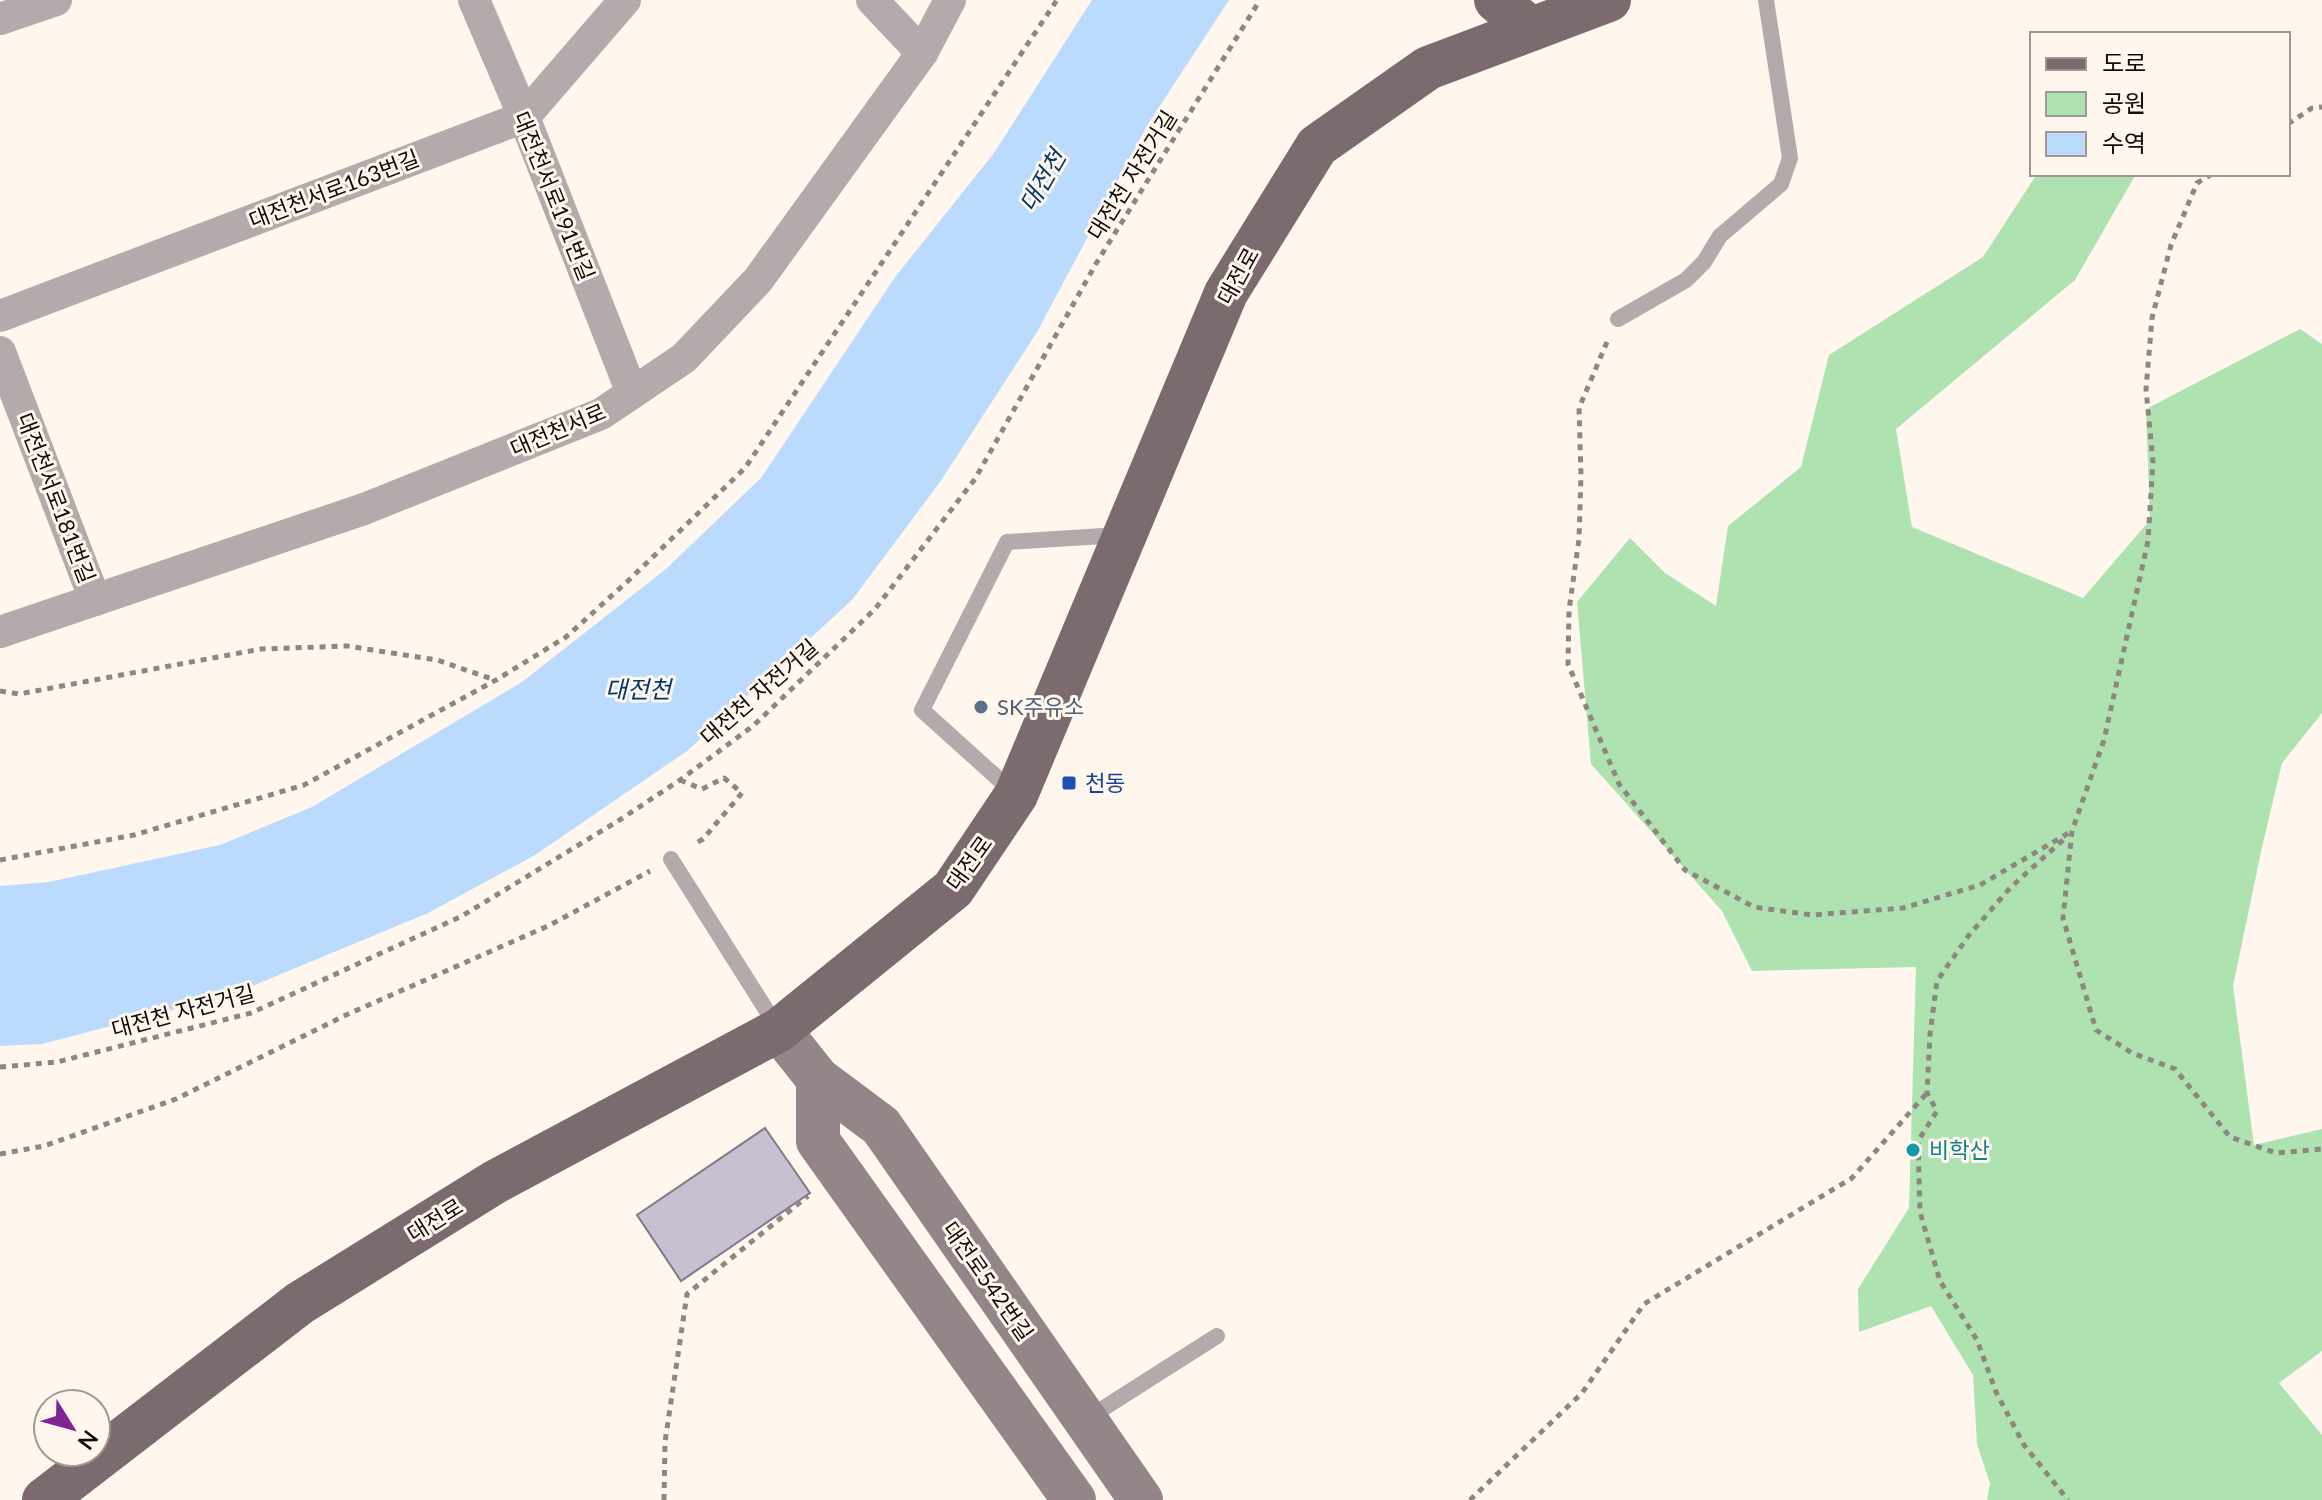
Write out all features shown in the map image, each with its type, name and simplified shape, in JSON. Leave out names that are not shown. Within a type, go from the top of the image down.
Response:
[{"type":"main road","points":[[1496,0],[1531,29]]},
{"type":"main road","name":"대전로","points":[[44,1500],[300,1303],[495,1182],[779,1030],[953,889],[1016,795],[1226,293],[1317,146],[1428,68],[1609,0]]},
{"type":"main road","name":"대전로542번길","points":[[779,1030],[818,1079],[881,1126],[1141,1500]]},
{"type":"main road","points":[[818,1079],[818,1141],[1074,1500]]},
{"type":"street","points":[[0,19],[56,0]]},
{"type":"street","name":"대전천서로191번길","points":[[474,0],[524,117],[632,393]]},
{"type":"street","name":"대전천서로163번길","points":[[0,316],[524,117],[625,0]]},
{"type":"street","points":[[872,0],[922,53]]},
{"type":"street","name":"대전천서로","points":[[0,632],[364,509],[601,414],[684,358],[758,280],[922,53],[950,0]]},
{"type":"street","name":"대전천서로181번길","points":[[0,352],[95,600]]},
{"type":"lane","points":[[1618,319],[1686,280],[1704,262],[1720,236],[1781,184],[1790,158],[1766,0]]},
{"type":"lane","points":[[1016,795],[922,710],[1007,542],[1125,535]]},
{"type":"lane","points":[[671,859],[779,1030]]},
{"type":"lane","points":[[1084,1421],[1217,1336]]},
{"type":"path","points":[[0,860],[134,835],[304,785],[496,680],[566,637],[745,468],[1057,0]]},
{"type":"path","name":"대전천 자전거길","points":[[0,1067],[57,1062],[251,1013],[462,916],[680,780],[753,726],[875,609],[975,479],[1097,262],[1260,0]]},
{"type":"path","points":[[2290,123],[2312,108],[2322,107]]},
{"type":"path","points":[[2209,176],[2197,183],[2171,245],[2152,318],[2146,389],[2153,462],[2148,541],[2104,740],[2072,831],[2063,918],[2096,1030],[2132,1053],[2175,1069],[2230,1137],[2276,1153],[2322,1149]]},
{"type":"path","points":[[1618,319],[1579,408],[1579,539],[1569,610],[1568,664],[1619,784],[1685,870],[1754,907],[1812,915],[1903,908],[1980,885],[2072,831]]},
{"type":"path","points":[[0,691],[19,694],[261,649],[347,646],[437,660],[496,680]]},
{"type":"path","points":[[0,1154],[44,1146],[176,1099],[346,1015],[548,926],[671,859],[703,839],[742,793],[724,778],[702,789],[680,780]]},
{"type":"path","points":[[2068,1500],[2024,1445],[1996,1392],[1977,1340],[1940,1281],[1920,1212],[1918,1141],[1937,1111],[1927,1093],[1937,981],[1969,935],[2011,887],[2072,831]]},
{"type":"path","points":[[1470,1500],[1582,1393],[1644,1304],[1852,1178],[1927,1093]]},
{"type":"path","points":[[664,1500],[665,1442],[687,1294],[811,1193],[818,1141]]},
{"type":"green space","points":[[2036,176],[2135,176],[2075,280],[1896,429],[1912,527],[2083,598],[2150,520],[2146,409],[2300,329],[2322,344],[2322,713],[2282,763],[2233,986],[2254,1145],[2322,1129],[2322,1351],[2279,1383],[2322,1435],[2322,1500],[1987,1500],[1990,1483],[1977,1444],[1973,1375],[1931,1306],[1859,1332],[1858,1289],[1909,1208],[1916,967],[1752,971],[1722,911],[1591,764],[1577,602],[1630,538],[1665,573],[1716,606],[1728,526],[1801,467],[1829,355],[1983,257]]},
{"type":"water","name":"대전천","points":[[1092,0],[1229,0],[1148,124],[1037,332],[940,482],[852,600],[687,751],[535,855],[428,913],[233,994],[42,1044],[0,1046],[0,886],[49,882],[220,845],[312,807],[522,682],[666,569],[761,478],[896,276],[994,153]]},
{"type":"building","points":[[765,1128],[810,1193],[681,1281],[637,1215]]},
{"type":"place","name":"SK주유소","points":[[981,707]]},
{"type":"place","name":"천동","points":[[1069,783]]},
{"type":"place","name":"비학산","points":[[1913,1150]]}]
